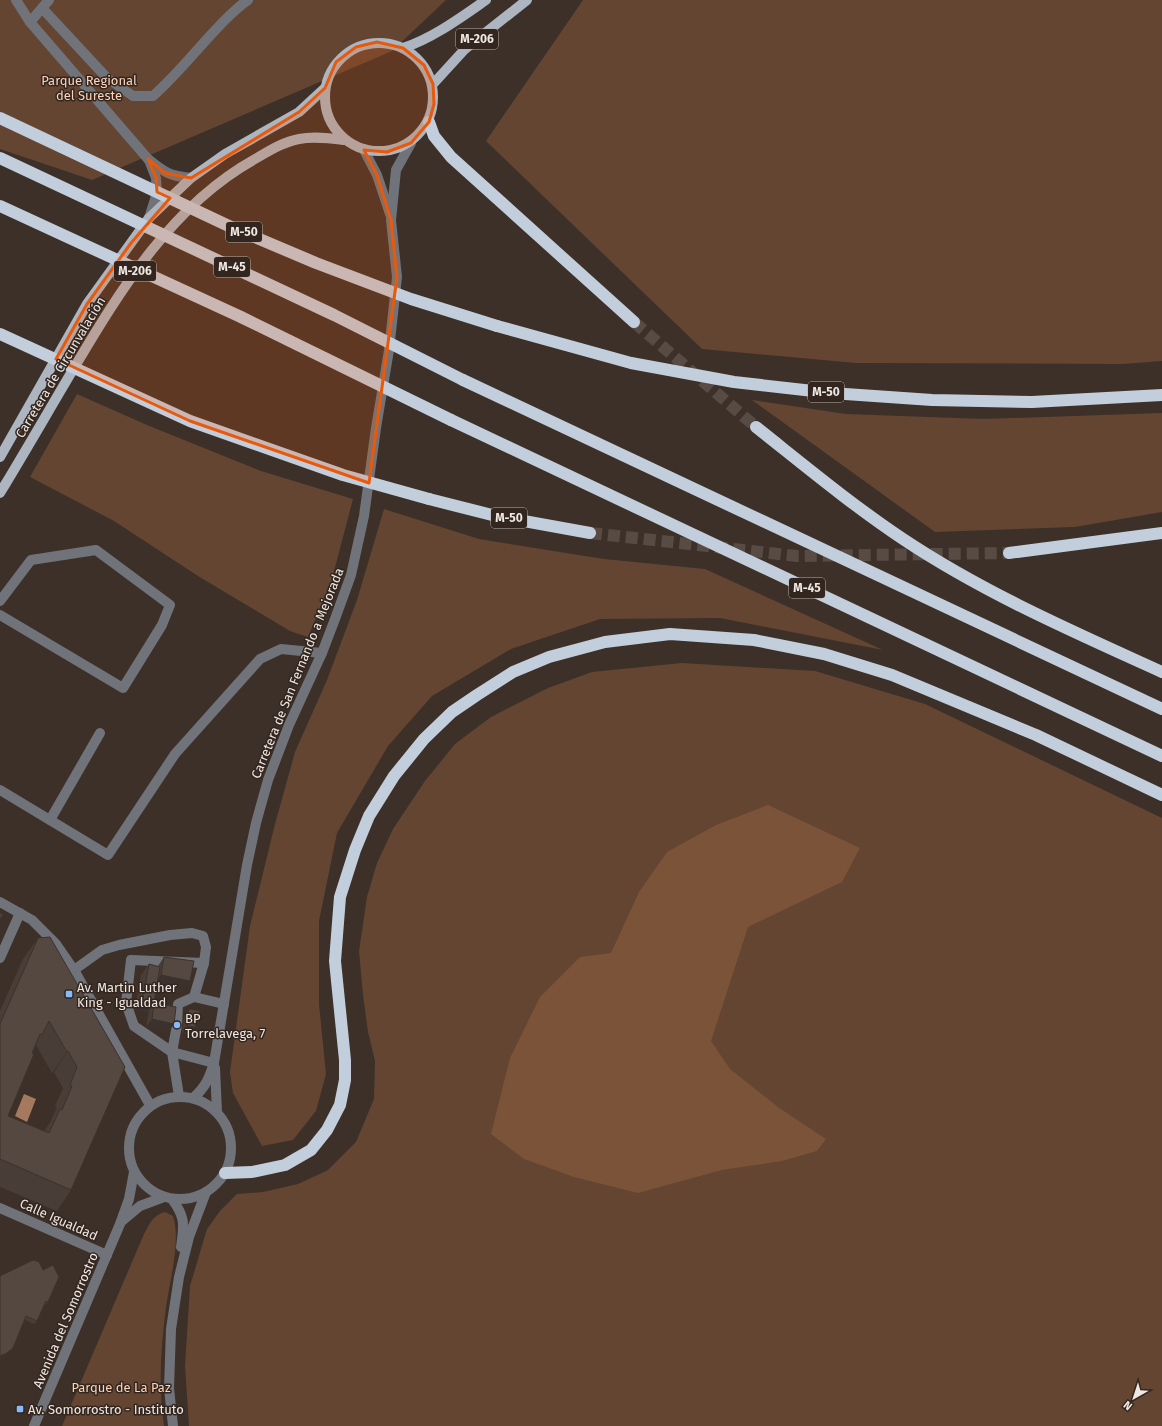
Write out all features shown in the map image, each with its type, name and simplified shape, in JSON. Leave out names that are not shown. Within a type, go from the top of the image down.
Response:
[{"type":"highway","name":"M-50","points":[[0,118],[231,227],[316,264],[411,299],[496,326],[631,363],[734,382],[831,393],[932,400],[1032,402],[1162,395]]},
{"type":"highway","points":[[429,122],[434,136],[451,157],[634,322]]},
{"type":"highway","name":"M-45","points":[[0,158],[334,315],[463,380],[1162,709]]},
{"type":"highway","name":"M-45","points":[[0,206],[241,317],[451,420],[1162,756]]},
{"type":"highway","name":"M-50","points":[[0,334],[190,421],[343,475],[496,516],[590,533]]},
{"type":"highway","points":[[756,427],[834,490],[903,539],[970,580],[1045,619],[1162,672]]},
{"type":"highway","points":[[1010,553],[1162,533]]},
{"type":"highway","points":[[225,1173],[252,1172],[285,1165],[298,1158],[310,1150],[327,1130],[340,1105],[345,1080],[345,1060],[335,961],[340,897],[355,850],[369,816],[394,776],[424,739],[452,712],[513,672],[549,657],[605,642],[670,634],[754,640],[824,654],[892,675],[1036,735],[1162,795]]},
{"type":"main road","name":"M-206","points":[[403,48],[416,43],[456,20],[486,0]]},
{"type":"main road","name":"M-206","points":[[433,84],[465,49],[527,0]]},
{"type":"main road","name":"M-206","points":[[377,42],[403,48],[424,65],[433,84],[434,104],[429,122],[410,143],[387,152],[364,150],[344,140],[332,126],[326,111],[325,88],[336,62],[356,47],[377,42]]},
{"type":"main road","name":"Carretera de Circunvalación","points":[[0,457],[87,304],[149,218],[191,178],[225,154],[298,112],[325,88]]},
{"type":"main road","name":"Carretera de Circunvalación","points":[[0,493],[106,314],[146,255],[190,206],[239,168],[281,144],[299,139],[324,138],[344,140]]},
{"type":"street","points":[[16,0],[30,22],[148,159],[164,173],[177,177],[191,178]]},
{"type":"street","points":[[30,22],[46,4],[107,78],[133,96],[153,96],[170,80],[212,32],[248,0]]},
{"type":"street","points":[[392,220],[396,170],[410,143]]},
{"type":"street","points":[[364,150],[377,175],[392,220]]},
{"type":"street","points":[[148,159],[156,178],[157,193],[149,218]]},
{"type":"street","name":"Carretera de San Fernando a Mejorada","points":[[214,1063],[247,865],[256,823],[268,780],[289,725],[322,653],[351,575],[364,516],[376,428],[389,350],[396,277],[392,220]]},
{"type":"street","points":[[0,601],[31,560],[96,550],[170,605],[162,625],[123,688],[0,615]]},
{"type":"street","points":[[0,790],[108,855],[175,754],[260,659],[280,650],[322,653]]},
{"type":"street","points":[[50,820],[100,733]]},
{"type":"street","points":[[0,902],[32,920],[56,944],[74,970],[150,1105]]},
{"type":"street","points":[[0,958],[20,913]]},
{"type":"street","points":[[74,970],[102,950],[119,945],[170,935],[192,933],[203,936],[206,947],[204,963],[194,997]]},
{"type":"street","points":[[204,963],[131,960],[126,1003],[134,1026],[172,1052],[214,1063]]},
{"type":"street","points":[[179,1096],[172,1052],[177,1026],[178,1004],[194,997],[224,1004]]},
{"type":"street","points":[[214,1063],[217,1112]]},
{"type":"street","points":[[194,1098],[203,1090],[214,1063]]},
{"type":"street","points":[[168,1198],[182,1199],[195,1197],[206,1192],[216,1184],[225,1173],[231,1156],[231,1143],[225,1123],[217,1112],[194,1098],[179,1096],[160,1100],[150,1105],[136,1119],[130,1135],[128,1154],[134,1172],[147,1188],[168,1198],[180,1210],[184,1221],[179,1277],[171,1328],[169,1362],[169,1388],[173,1426]]},
{"type":"street","name":"Avenida del Somorrostro","points":[[34,1426],[120,1224],[129,1199],[134,1172]]},
{"type":"street","points":[[179,1277],[189,1237],[206,1192]]},
{"type":"street","name":"Avenida del Somorrostro","points":[[120,1224],[128,1215],[140,1206],[168,1198]]},
{"type":"street","name":"Calle Igualdad","points":[[0,1208],[107,1255]]},
{"type":"highlighted area","points":[[377,42],[403,48],[424,65],[433,84],[434,104],[429,122],[411,143],[387,152],[364,150],[377,175],[391,220],[397,277],[369,483],[190,421],[56,359],[87,304],[131,243],[170,198],[157,192],[156,178],[148,159],[165,173],[191,178],[299,112],[325,88],[336,62],[356,47]]},
{"type":"green space","name":"Parque Regional del Sureste","points":[[0,0],[446,0],[392,51],[92,180],[0,149]]},
{"type":"green space","points":[[583,0],[1162,0],[1162,361],[1123,364],[856,363],[702,349],[486,141]]},
{"type":"green space","points":[[77,394],[147,425],[261,471],[353,499],[332,579],[308,637],[290,631],[198,576],[114,521],[30,477]]},
{"type":"green space","points":[[752,400],[846,414],[984,419],[1162,413],[1162,512],[1075,527],[935,532]]},
{"type":"green space","points":[[384,509],[479,539],[604,559],[705,569],[883,650],[720,618],[600,619],[511,649],[432,696],[388,746],[337,833],[319,921],[319,1004],[326,1074],[316,1111],[293,1140],[262,1146],[233,1093],[230,1072],[250,926],[275,824],[295,752],[327,680],[357,600]]},
{"type":"green space","points":[[682,663],[815,671],[925,704],[1162,818],[1162,1426],[189,1426],[185,1366],[190,1286],[207,1229],[220,1211],[237,1194],[263,1192],[298,1184],[328,1170],[356,1142],[374,1099],[375,1061],[368,1032],[359,951],[367,897],[377,863],[393,829],[425,781],[455,744],[491,717],[548,688],[592,672]]},
{"type":"green space","name":"Parque de La Paz","points":[[165,1212],[173,1216],[176,1237],[174,1261],[166,1307],[162,1352],[161,1396],[164,1426],[62,1426],[144,1234],[155,1217]]},
{"type":"shaded area","points":[[768,805],[860,848],[842,882],[748,927],[711,1041],[730,1069],[778,1107],[826,1139],[817,1151],[782,1161],[722,1170],[638,1193],[574,1177],[524,1159],[491,1134],[510,1058],[540,997],[580,957],[611,953],[639,892],[667,852],[716,825]]},
{"type":"shaded area","points":[[24,1094],[36,1099],[27,1122],[15,1116]]},
{"type":"building","points":[[0,913],[3,914],[0,921]]},
{"type":"building","points":[[50,937],[125,1067],[71,1190],[0,1159],[0,1024],[38,938]],"holes":[[[49,1021],[67,1052],[68,1051],[77,1067],[70,1085],[72,1086],[62,1110],[60,1109],[49,1133],[8,1116],[34,1054],[32,1053],[40,1034],[42,1035]]]},
{"type":"building","points":[[164,957],[194,961],[190,981],[161,975]]},
{"type":"building","points":[[149,964],[160,967],[154,1002],[143,1000]]},
{"type":"building","points":[[154,1003],[176,1007],[174,1024],[152,1019]]},
{"type":"building","points":[[189,1009],[200,1011],[195,1027],[187,1026]]},
{"type":"building","points":[[33,1260],[39,1262],[43,1270],[53,1265],[59,1277],[48,1302],[46,1301],[37,1321],[26,1316],[13,1348],[0,1356],[0,1276]]},
{"type":"tunnel","points":[[634,322],[756,427]]},
{"type":"tunnel","points":[[590,533],[797,556],[1009,553]]},
{"type":"place","name":"Av. Martin Luther King - Igualdad","points":[[69,994]]},
{"type":"place","name":"BP Torrelavega, 7","points":[[177,1025]]},
{"type":"place","name":"Av. Somorrostro - Instituto","points":[[20,1409]]}]
